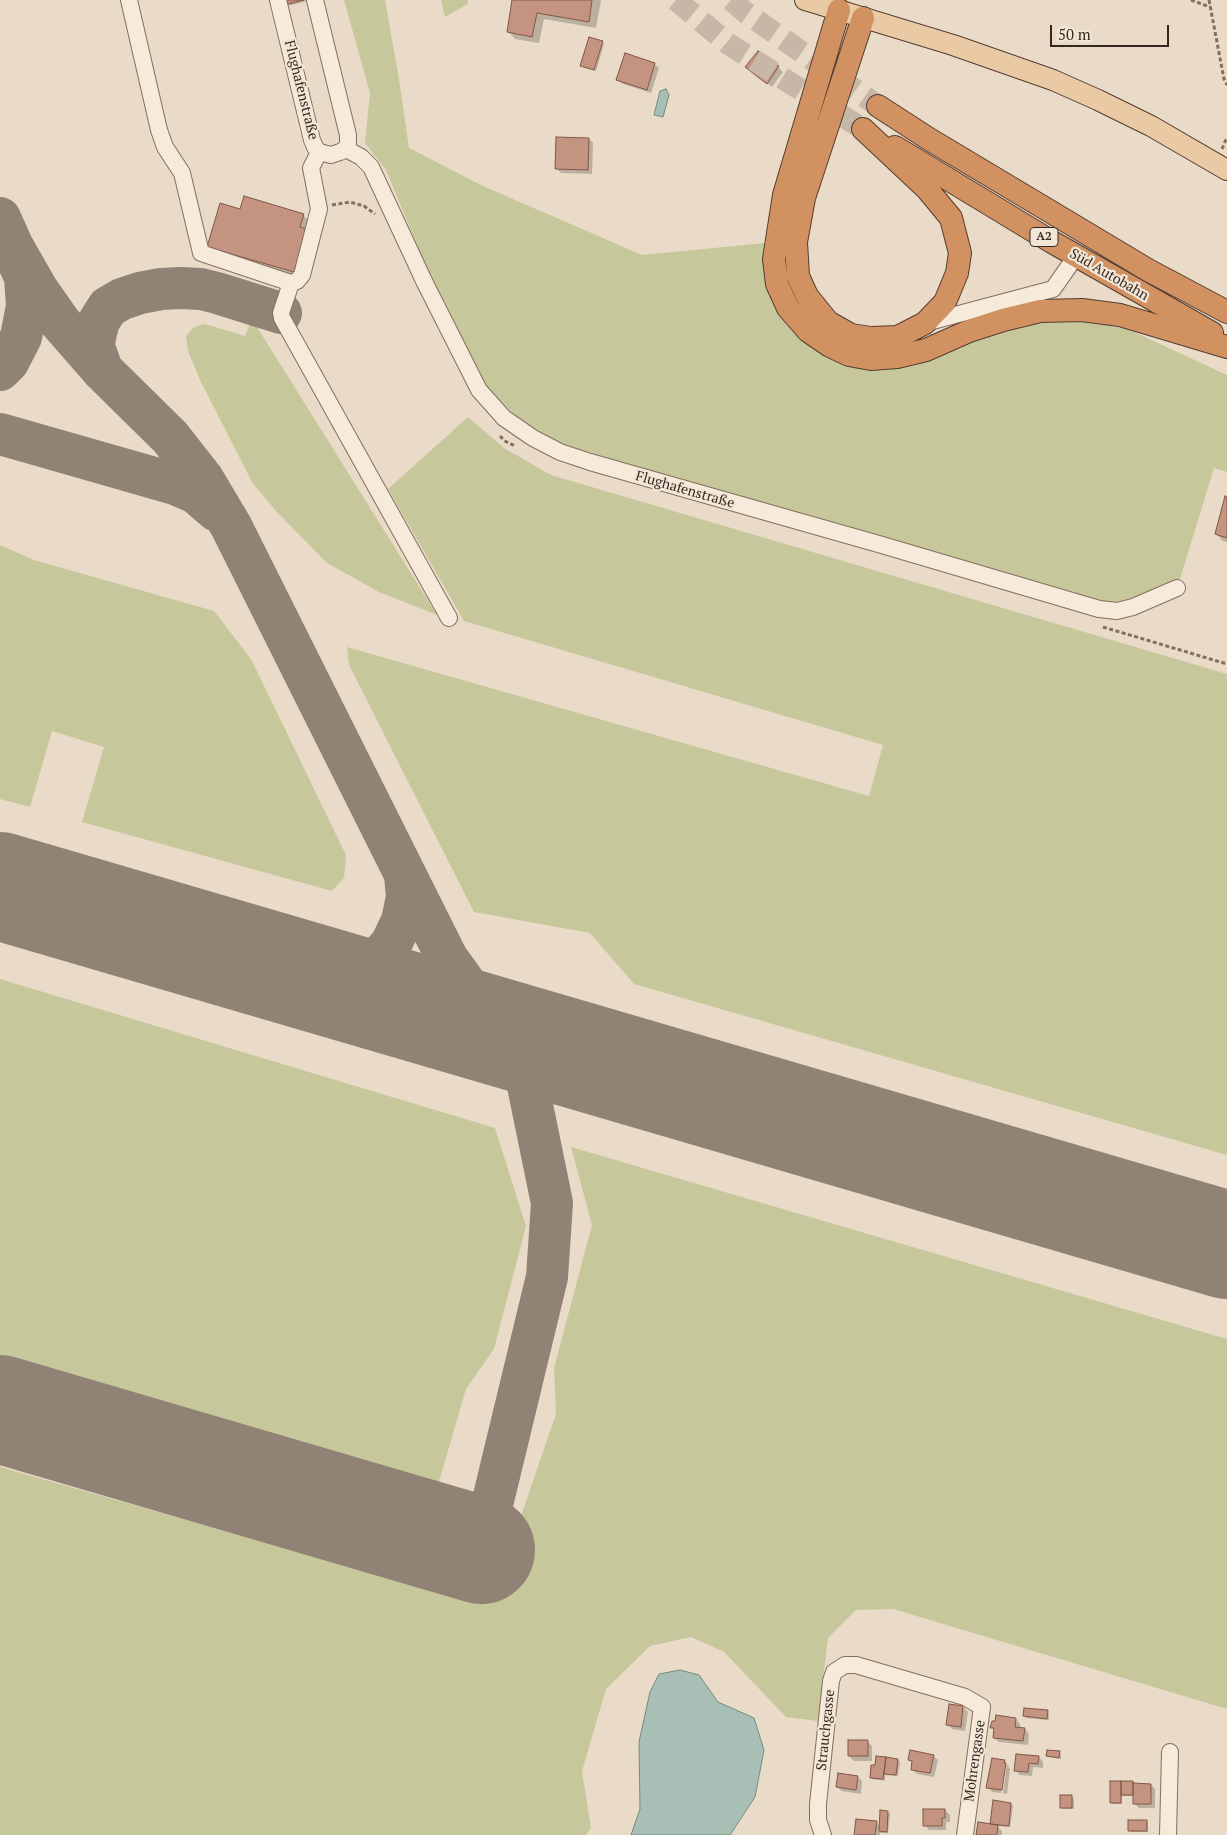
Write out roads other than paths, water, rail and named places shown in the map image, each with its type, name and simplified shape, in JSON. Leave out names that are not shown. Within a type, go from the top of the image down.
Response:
[{"type":"highway","points":[[839,10],[784,195],[774,259],[777,284],[788,308],[808,331],[830,346],[850,354],[871,359],[897,357],[926,350],[970,331],[1003,320],[1040,311],[1082,310],[1120,314],[1227,347]]},
{"type":"highway","points":[[863,18],[804,198],[796,242],[798,276],[807,296],[828,322],[851,335],[871,338],[898,336],[925,323]]},
{"type":"highway","name":"Süd Autobahn","points":[[878,106],[953,154],[1139,264],[1227,312]]},
{"type":"highway","name":"Süd Autobahn","points":[[925,323],[945,302],[957,273],[960,253],[951,218],[927,189],[863,129],[937,171],[1076,256],[1227,342]]},
{"type":"main road","points":[[805,0],[952,45],[1053,80],[1151,126],[1227,170]]},
{"type":"street","points":[[129,0],[159,130],[165,147],[182,173],[201,252],[291,283],[297,281],[302,275],[319,209],[311,168],[319,152]]},
{"type":"street","name":"Flughafenstraße","points":[[278,0],[312,140],[319,152],[331,154],[346,149],[361,157],[371,167],[424,281],[478,390],[504,418],[533,438],[590,462],[1099,609],[1116,611],[1133,607],[1177,588]]},
{"type":"street","points":[[315,0],[348,135],[346,149]]},
{"type":"street","points":[[925,323],[1053,289],[1076,256]]},
{"type":"street","points":[[291,283],[282,318],[449,618]]},
{"type":"street","name":"Strauchgasse","points":[[823,1835],[818,1820],[818,1804],[831,1681],[834,1672],[845,1665],[856,1665],[965,1697]]},
{"type":"street","name":"Mohrengasse","points":[[965,1697],[982,1707],[965,1835]]},
{"type":"street","points":[[1168,1835],[1170,1752]]},
{"type":"tunnel","points":[[676,0],[727,43],[863,129]]},
{"type":"tunnel","points":[[731,0],[745,12],[878,106]]}]
